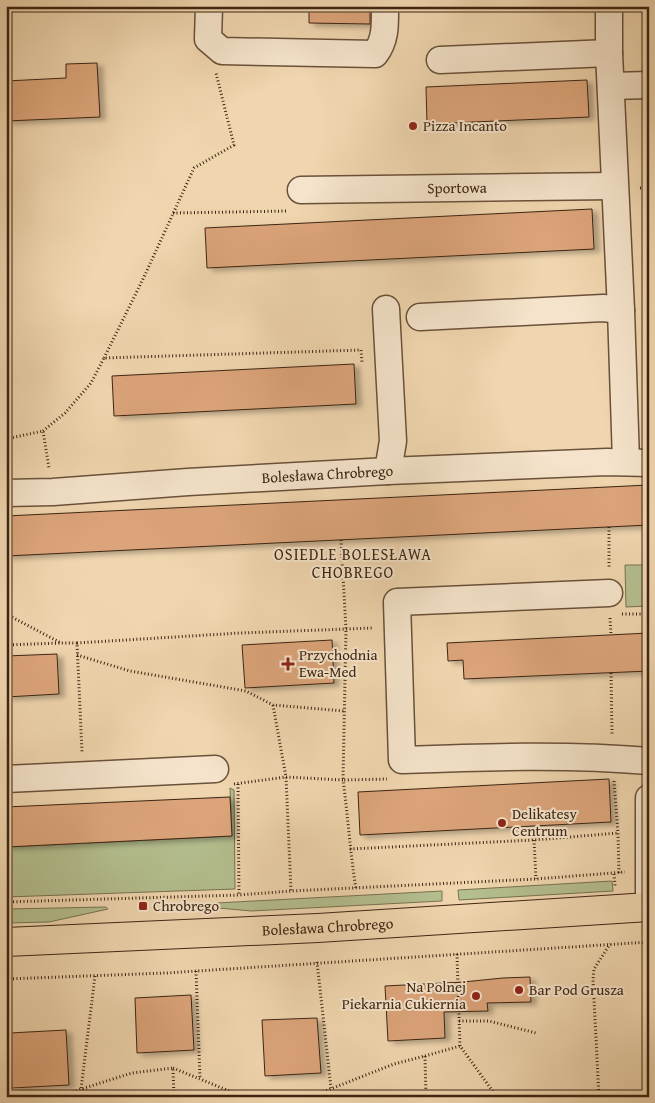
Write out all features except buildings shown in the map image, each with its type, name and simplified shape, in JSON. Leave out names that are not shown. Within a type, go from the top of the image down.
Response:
[{"type":"main road","name":"Bolesława Chrobrego","points":[[6,942],[318,928],[649,907]]},
{"type":"street","points":[[209,6],[208,39],[222,52],[375,54],[382,45],[385,28],[385,6]]},
{"type":"street","points":[[609,6],[614,186],[621,310],[637,462]]},
{"type":"street","points":[[440,60],[609,53]]},
{"type":"street","points":[[611,86],[649,85]]},
{"type":"street","name":"Sportowa","points":[[301,190],[614,186]]},
{"type":"street","points":[[420,317],[603,308],[621,310]]},
{"type":"street","points":[[386,309],[393,441],[388,472]]},
{"type":"street","name":"Bolesława Chrobrego","points":[[6,493],[54,492],[188,482],[388,472],[637,462]]},
{"type":"street","points":[[609,604],[397,602],[402,760],[511,756],[612,758],[649,762]]},
{"type":"street","points":[[6,779],[215,769]]},
{"type":"street","points":[[649,798],[649,901]]},
{"type":"path","points":[[6,439],[43,431],[66,413],[91,383],[144,277],[194,168],[234,145],[208,39]]},
{"type":"path","points":[[104,358],[361,350],[363,368]]},
{"type":"path","points":[[43,431],[54,492]]},
{"type":"path","points":[[341,540],[346,629]]},
{"type":"path","points":[[609,604],[649,614]]},
{"type":"path","points":[[6,614],[61,643]]},
{"type":"path","points":[[6,645],[397,626]]},
{"type":"path","points":[[77,643],[80,730],[84,775]]},
{"type":"path","points":[[77,654],[130,671],[246,691],[273,705],[344,711]]},
{"type":"path","points":[[611,673],[612,758]]},
{"type":"path","points":[[273,705],[286,777],[291,891]]},
{"type":"path","points":[[301,777],[343,780],[356,888]]},
{"type":"path","points":[[238,784],[239,895]]},
{"type":"path","points":[[350,849],[534,840],[618,833]]},
{"type":"path","points":[[534,840],[536,879]]},
{"type":"path","points":[[6,902],[239,895],[536,879],[629,872]]},
{"type":"path","points":[[6,978],[196,971],[649,942]]},
{"type":"path","points":[[599,1097],[593,980],[594,969],[610,944]]},
{"type":"path","points":[[457,954],[460,1046],[497,1097]]},
{"type":"path","points":[[317,962],[331,1089]]},
{"type":"path","points":[[196,971],[200,1079]]},
{"type":"path","points":[[81,1089],[94,976]]},
{"type":"path","points":[[459,1021],[489,1021],[536,1033]]},
{"type":"path","points":[[310,1097],[394,1064],[460,1046]]},
{"type":"path","points":[[425,1056],[426,1097]]},
{"type":"path","points":[[172,1068],[174,1097]]},
{"type":"path","points":[[56,1097],[132,1073],[172,1068],[244,1097]]},
{"type":"path","points":[[81,1089],[100,1097]]},
{"type":"green space","points":[[625,565],[649,565],[649,606],[626,607]]},
{"type":"green space","points":[[230,788],[234,790],[235,889],[6,897],[6,847],[232,836]]},
{"type":"green space","points":[[612,881],[613,891],[459,900],[458,890]]},
{"type":"green space","points":[[442,891],[442,901],[251,911],[198,906],[198,904]]},
{"type":"green space","points":[[106,907],[108,909],[49,922],[6,923],[6,909]]},
{"type":"place","name":"Pizza Incanto","points":[[413,126]]},
{"type":"place","name":"Przychodnia Ewa-Med","points":[[288,664]]},
{"type":"place","name":"Delikatesy Centrum","points":[[502,823]]},
{"type":"place","name":"Chrobrego","points":[[143,906]]},
{"type":"place","name":"Bar Pod Grusza","points":[[519,990]]},
{"type":"place","name":"Na Polnej Piekarnia Cukiernia","points":[[476,996]]},
{"type":"district","name":"OSIEDLE BOLESŁAWA CHOBREGO","points":[[353,563]]}]
